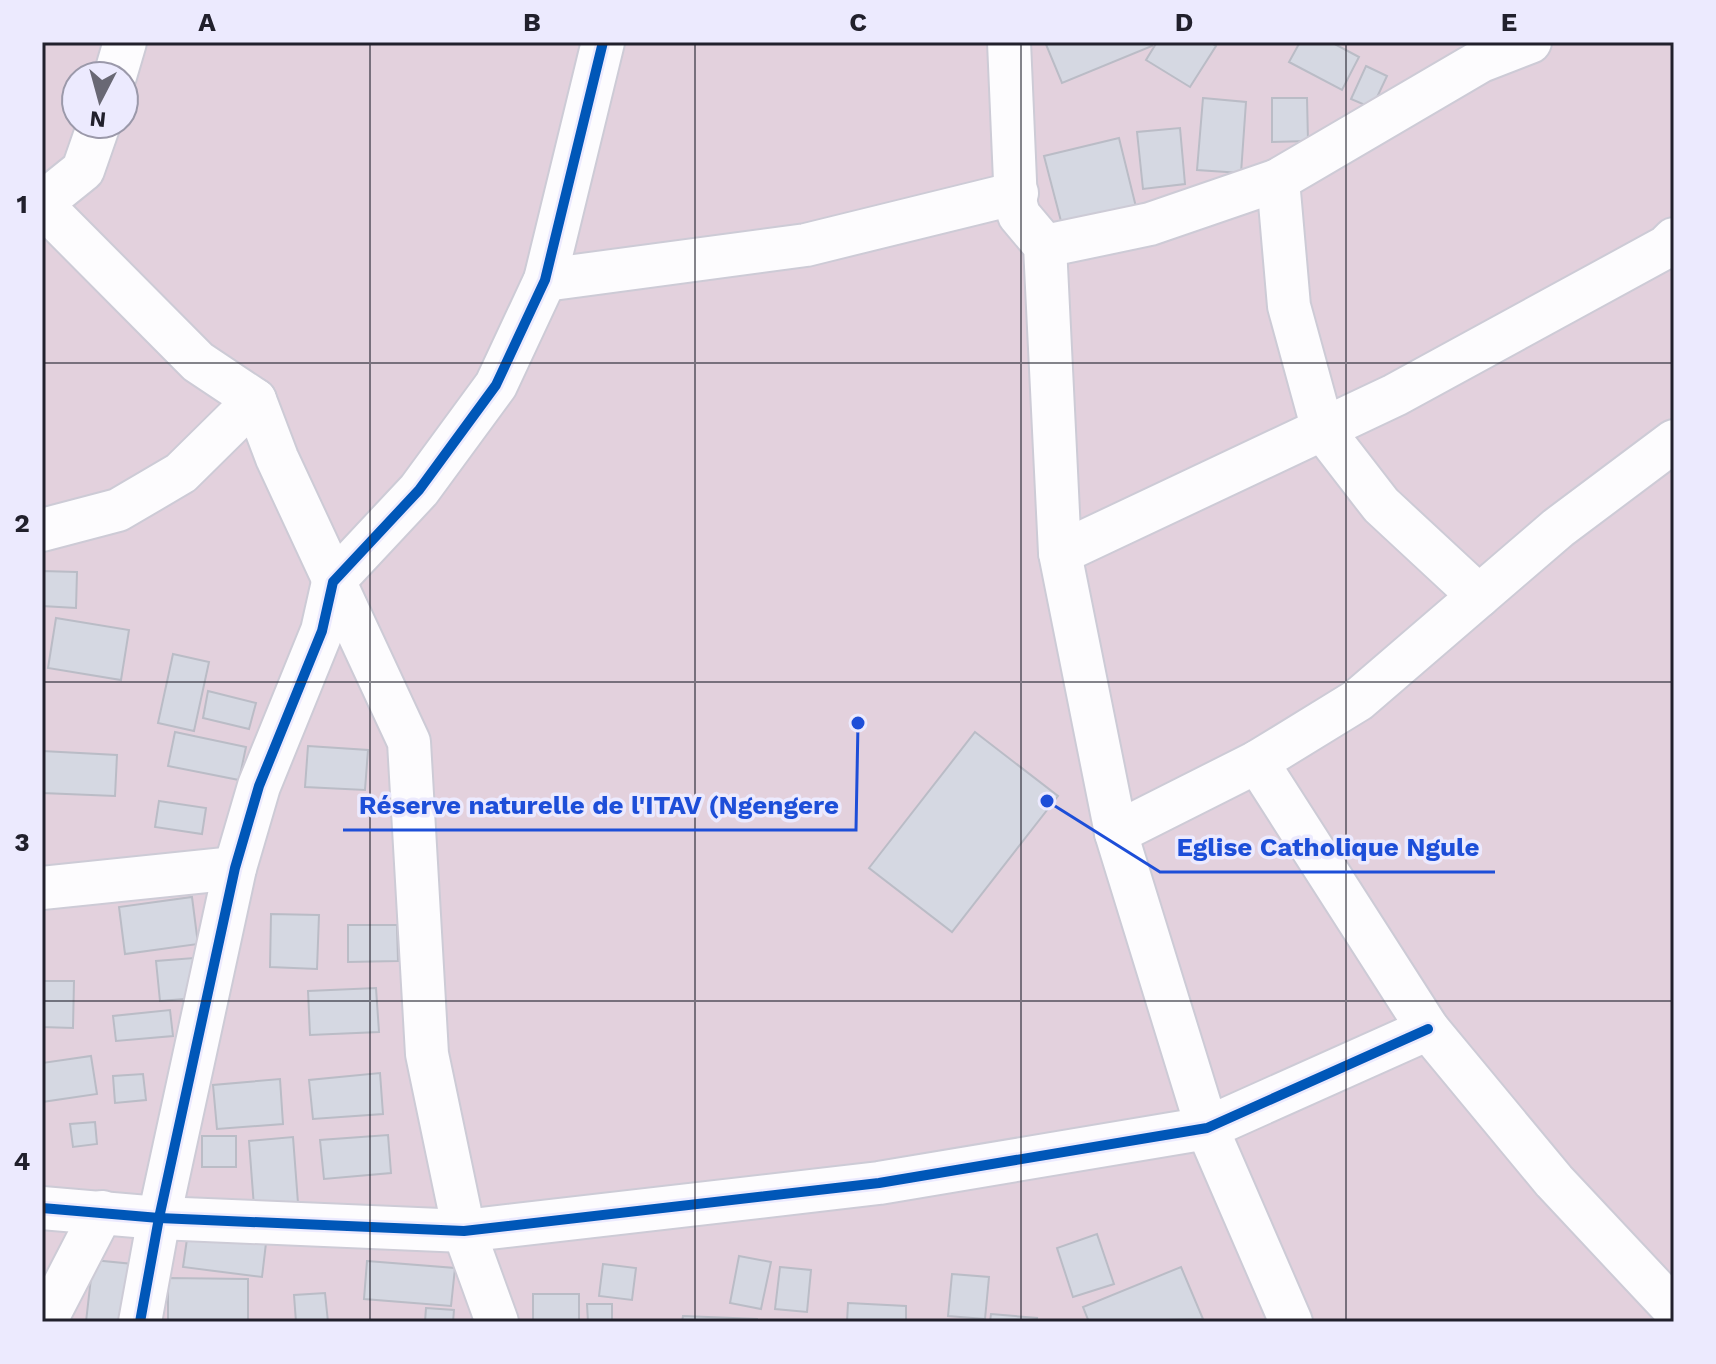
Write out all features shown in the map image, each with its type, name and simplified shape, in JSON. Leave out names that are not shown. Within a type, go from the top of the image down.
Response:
[{"type":"street","points":[[140,1322],[159,1218],[235,868],[259,786],[322,631],[333,582],[419,490],[496,385],[545,280],[603,42]]},
{"type":"street","points":[[1009,42],[1019,215],[1045,246],[1060,553],[1116,833],[1207,1128],[1291,1322]]},
{"type":"street","points":[[1045,246],[1150,224],[1278,180],[1481,61],[1530,42]]},
{"type":"street","points":[[93,140],[83,170],[42,204],[198,362],[255,400],[277,458],[409,742],[427,1054],[464,1231],[497,1322]]},
{"type":"street","points":[[1278,180],[1289,306],[1323,430],[1381,505],[1479,596]]},
{"type":"street","points":[[545,280],[806,245],[1017,193]]},
{"type":"street","points":[[1060,553],[1323,430],[1449,366],[1666,247],[1674,239]]},
{"type":"street","points":[[42,530],[118,510],[181,473],[255,400]]},
{"type":"street","points":[[1116,833],[1257,762],[1358,700],[1558,528],[1674,441]]},
{"type":"street","points":[[1257,762],[1428,1029],[1554,1181],[1674,1309]]},
{"type":"street","points":[[42,888],[235,868]]},
{"type":"street","points":[[42,1208],[159,1218],[464,1231],[879,1183],[1207,1128],[1428,1029]]},
{"type":"street","points":[[45,1322],[102,1212]]},
{"type":"shaded area","points":[[42,42],[1674,42],[1674,1322],[42,1322]]},
{"type":"building","points":[[1045,42],[1150,42],[1152,46],[1062,83]]},
{"type":"building","points":[[1157,42],[1209,42],[1216,46],[1190,87],[1146,60]]},
{"type":"building","points":[[1300,42],[1331,42],[1359,57],[1342,90],[1289,62]]},
{"type":"building","points":[[1366,66],[1387,76],[1372,108],[1351,99]]},
{"type":"building","points":[[1203,98],[1246,102],[1241,173],[1197,170]]},
{"type":"building","points":[[1272,98],[1307,98],[1308,141],[1272,142]]},
{"type":"building","points":[[1180,128],[1185,184],[1143,189],[1137,132]]},
{"type":"building","points":[[1119,138],[1136,207],[1062,225],[1044,156]]},
{"type":"building","points":[[42,571],[77,572],[76,608],[42,606]]},
{"type":"building","points":[[56,618],[129,630],[121,680],[48,668]]},
{"type":"building","points":[[173,654],[209,662],[194,731],[158,723]]},
{"type":"building","points":[[208,691],[256,703],[249,729],[203,718]]},
{"type":"building","points":[[175,732],[246,747],[239,780],[168,766]]},
{"type":"building","points":[[975,732],[1058,796],[952,932],[869,868]]},
{"type":"building","points":[[308,746],[368,750],[365,790],[305,787]]},
{"type":"building","points":[[42,751],[117,755],[115,796],[42,793]]},
{"type":"building","points":[[159,801],[206,808],[202,834],[155,827]]},
{"type":"building","points":[[192,897],[198,944],[125,954],[119,907]]},
{"type":"building","points":[[271,914],[319,915],[317,969],[270,967]]},
{"type":"building","points":[[348,925],[397,925],[398,961],[348,962]]},
{"type":"building","points":[[194,958],[197,998],[160,1001],[156,961]]},
{"type":"building","points":[[42,981],[74,981],[73,1028],[42,1027]]},
{"type":"building","points":[[376,988],[379,1032],[310,1035],[308,991]]},
{"type":"building","points":[[170,1010],[173,1036],[116,1041],[113,1016]]},
{"type":"building","points":[[91,1056],[97,1094],[42,1102],[42,1063]]},
{"type":"building","points":[[380,1073],[383,1114],[313,1119],[309,1080]]},
{"type":"building","points":[[143,1074],[146,1100],[115,1103],[113,1076]]},
{"type":"building","points":[[280,1079],[283,1124],[217,1129],[213,1085]]},
{"type":"building","points":[[95,1122],[97,1144],[73,1147],[70,1124]]},
{"type":"building","points":[[388,1135],[391,1173],[324,1179],[320,1140]]},
{"type":"building","points":[[202,1136],[236,1136],[236,1167],[202,1167]]},
{"type":"building","points":[[293,1137],[298,1203],[254,1207],[249,1141]]},
{"type":"building","points":[[188,1232],[266,1243],[262,1277],[183,1267]]},
{"type":"building","points":[[1097,1234],[1114,1284],[1073,1297],[1057,1248]]},
{"type":"building","points":[[739,1256],[771,1262],[761,1309],[730,1303]]},
{"type":"building","points":[[93,1260],[133,1264],[127,1322],[86,1322]]},
{"type":"building","points":[[367,1261],[455,1268],[451,1306],[364,1299]]},
{"type":"building","points":[[603,1264],[636,1268],[632,1300],[599,1296]]},
{"type":"building","points":[[780,1267],[811,1270],[807,1312],[775,1309]]},
{"type":"building","points":[[1181,1267],[1203,1319],[1089,1322],[1083,1307]]},
{"type":"building","points":[[952,1274],[989,1277],[985,1319],[948,1316]]},
{"type":"building","points":[[168,1278],[248,1279],[248,1322],[168,1322]]},
{"type":"building","points":[[325,1293],[328,1322],[296,1322],[294,1295]]},
{"type":"building","points":[[533,1294],[579,1294],[579,1322],[533,1322]]},
{"type":"building","points":[[848,1303],[906,1306],[906,1322],[847,1322]]},
{"type":"building","points":[[587,1304],[612,1304],[612,1322],[588,1322]]},
{"type":"building","points":[[426,1308],[454,1310],[453,1322],[425,1322]]},
{"type":"building","points":[[991,1314],[1037,1318],[1036,1322],[990,1322]]},
{"type":"building","points":[[683,1316],[757,1319],[757,1322],[682,1322]]},
{"type":"cycle path","points":[[140,1322],[159,1218],[235,868],[259,786],[322,631],[333,582],[419,490],[496,385],[545,280],[603,42]]},
{"type":"cycle path","points":[[42,1208],[159,1218],[464,1231],[879,1183],[1207,1128],[1428,1029]]},
{"type":"place","name":"Réserve naturelle de l'ITAV (Ngengere","points":[[858,723]]},
{"type":"place","name":"Eglise Catholique Ngule","points":[[1047,801]]}]
